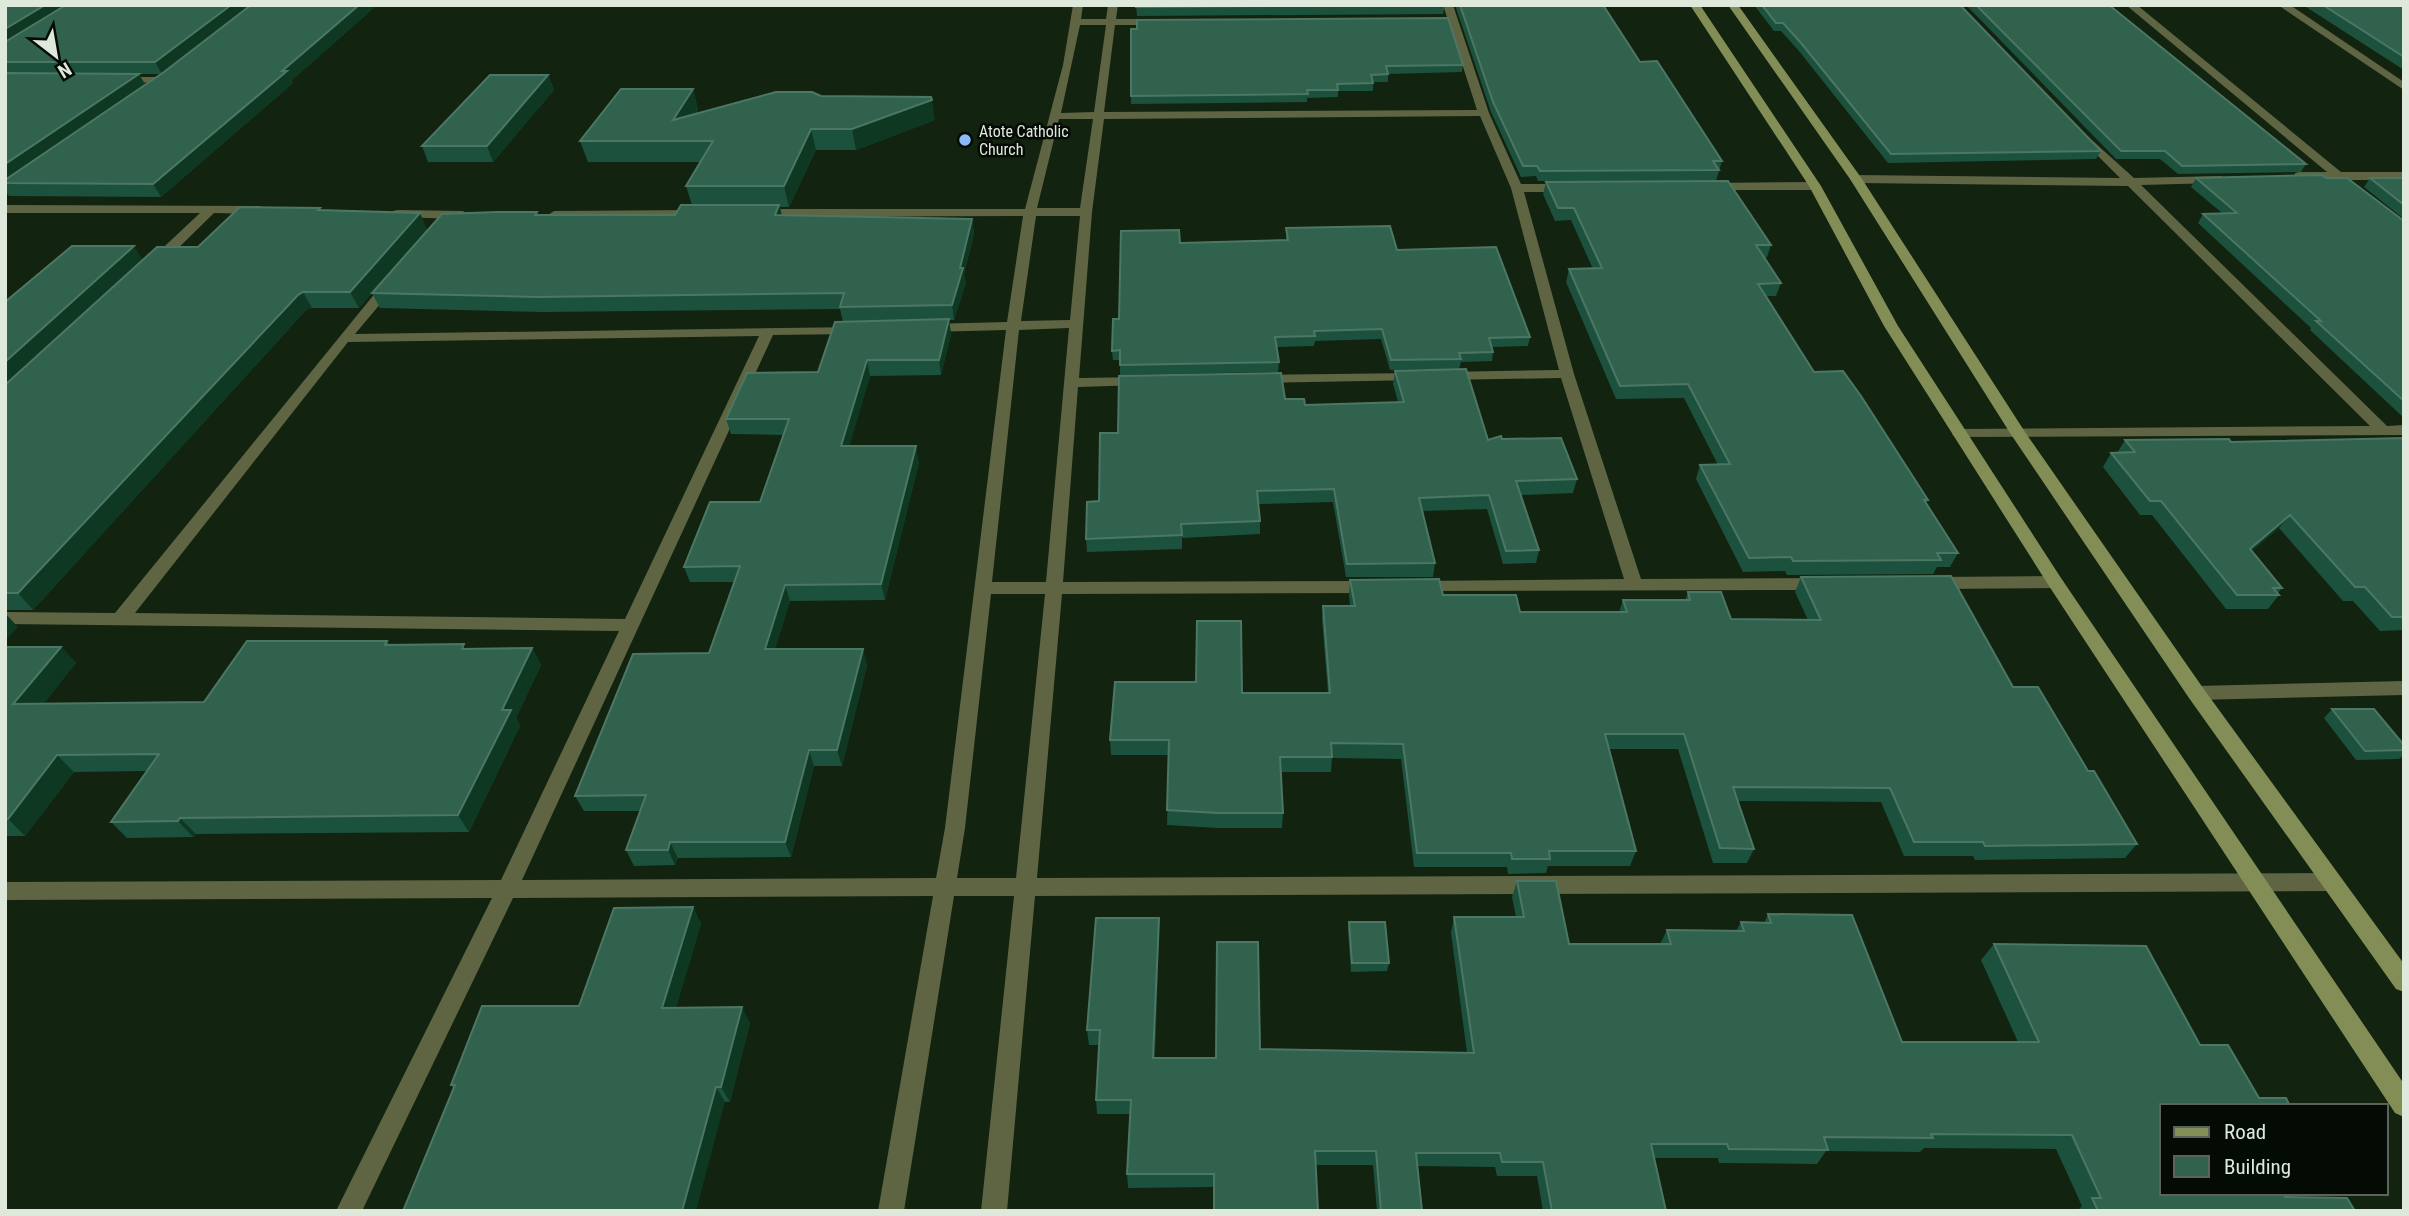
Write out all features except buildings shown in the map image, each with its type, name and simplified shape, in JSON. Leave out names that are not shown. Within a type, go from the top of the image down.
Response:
[{"type":"main road","points":[[1695,5],[1815,186],[1891,326],[2055,582],[2404,1104]]},
{"type":"main road","points":[[1733,5],[1856,179],[2018,433],[2196,693],[2404,982]]},
{"type":"street","points":[[1448,5],[1445,20],[1517,188],[1567,374],[1634,586]]},
{"type":"street","points":[[2131,5],[2357,190]]},
{"type":"street","points":[[2283,5],[2404,87]]},
{"type":"street","points":[[891,1211],[945,888],[984,588],[1013,326],[1030,212],[1068,65],[1076,14],[1113,14],[1167,22]]},
{"type":"street","points":[[994,1211],[1054,588],[1086,212],[1113,14]]},
{"type":"street","points":[[142,96],[175,72]]},
{"type":"street","points":[[111,80],[164,80]]},
{"type":"street","points":[[1054,116],[1484,113]]},
{"type":"street","points":[[2071,123],[2383,430]]},
{"type":"street","points":[[2282,177],[2404,176]]},
{"type":"street","points":[[1856,179],[2128,182],[2226,179]]},
{"type":"street","points":[[1693,187],[1815,186]]},
{"type":"street","points":[[1517,188],[1585,188]]},
{"type":"street","points":[[5,209],[278,211]]},
{"type":"street","points":[[143,274],[212,209]]},
{"type":"street","points":[[740,214],[1086,212]]},
{"type":"street","points":[[384,214],[446,220],[478,215]]},
{"type":"street","points":[[547,215],[713,214]]},
{"type":"street","points":[[121,618],[344,338],[397,276]]},
{"type":"street","points":[[918,328],[1076,324]]},
{"type":"street","points":[[344,338],[877,330]]},
{"type":"street","points":[[349,1211],[508,887],[768,332]]},
{"type":"street","points":[[1250,379],[1567,374]]},
{"type":"street","points":[[1071,383],[1154,381]]},
{"type":"street","points":[[1960,434],[2404,430]]},
{"type":"street","points":[[1919,583],[2055,582]]},
{"type":"street","points":[[984,588],[1838,584]]},
{"type":"street","points":[[5,618],[632,625]]},
{"type":"street","points":[[2196,693],[2404,688]]},
{"type":"street","points":[[5,891],[2332,882]]},
{"type":"place","name":"Atote Catholic Church","points":[[965,140]]}]
